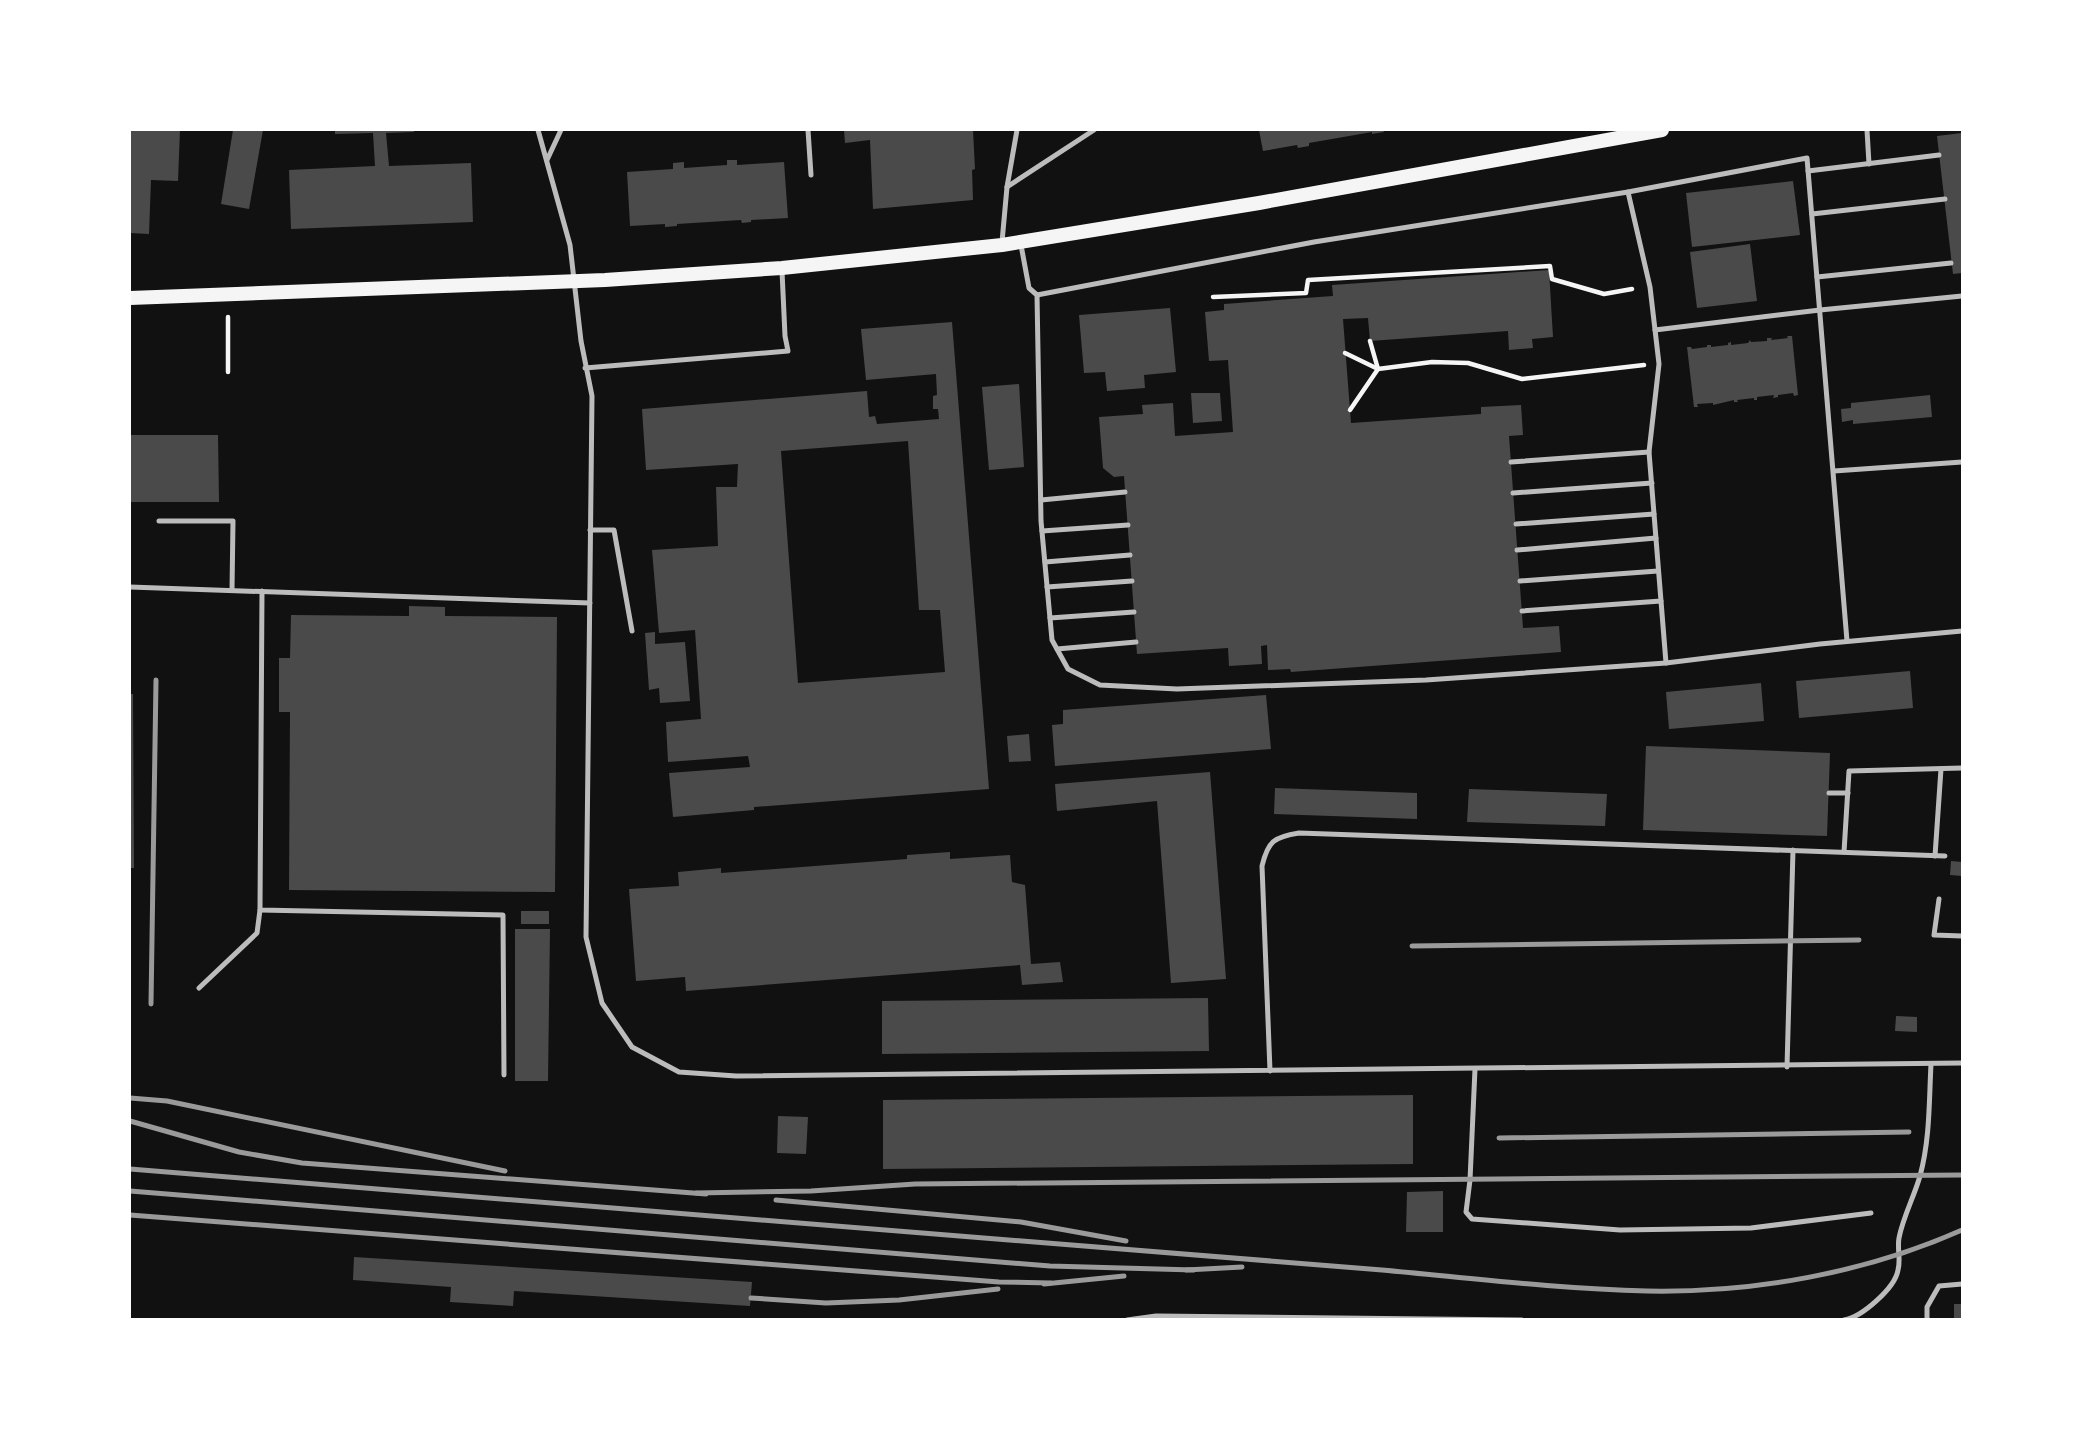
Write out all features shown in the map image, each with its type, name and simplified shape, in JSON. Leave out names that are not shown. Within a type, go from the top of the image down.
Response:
[{"type":"main road","points":[[130,298],[574,281],[782,268],[1002,245],[1662,130]]},
{"type":"lane","points":[[538,130],[570,246],[585,368],[592,396],[586,937],[602,1003],[632,1047],[679,1072],[736,1076],[1787,1067],[1962,1063]]},
{"type":"lane","points":[[547,160],[561,130]]},
{"type":"lane","points":[[808,130],[811,175]]},
{"type":"lane","points":[[1002,245],[1007,187],[1017,130]]},
{"type":"lane","points":[[1007,187],[1094,130]]},
{"type":"lane","points":[[1867,130],[1869,164]]},
{"type":"lane","points":[[1808,172],[1939,155]]},
{"type":"lane","points":[[1037,295],[1314,242],[1628,192],[1807,158],[1847,641]]},
{"type":"lane","points":[[1628,192],[1650,286],[1659,364],[1649,452],[1666,663]]},
{"type":"lane","points":[[1812,214],[1945,200]]},
{"type":"lane","points":[[1021,242],[1029,288],[1037,295],[1042,531],[1052,640],[1068,669],[1100,684],[1177,688],[1426,680],[1666,663],[1847,641],[1962,631]]},
{"type":"lane","points":[[1817,277],[1951,263]]},
{"type":"lane","points":[[585,368],[788,351],[782,268]]},
{"type":"lane","points":[[1655,330],[1962,296]]},
{"type":"lane","points":[[1511,462],[1649,452]]},
{"type":"lane","points":[[1834,471],[1962,462]]},
{"type":"lane","points":[[1513,493],[1651,483]]},
{"type":"lane","points":[[1041,500],[1125,492]]},
{"type":"lane","points":[[1516,524],[1654,514]]},
{"type":"lane","points":[[159,521],[233,521],[232,590]]},
{"type":"lane","points":[[1042,531],[1128,525]]},
{"type":"lane","points":[[590,530],[614,530],[632,631]]},
{"type":"lane","points":[[1517,550],[1656,538]]},
{"type":"lane","points":[[1045,562],[1130,555]]},
{"type":"lane","points":[[1520,581],[1658,571]]},
{"type":"lane","points":[[1047,587],[1132,581]]},
{"type":"lane","points":[[130,587],[590,603]]},
{"type":"lane","points":[[199,988],[257,933],[260,910],[262,591]]},
{"type":"lane","points":[[1522,611],[1661,601]]},
{"type":"lane","points":[[1050,618],[1134,612]]},
{"type":"lane","points":[[1057,649],[1136,642]]},
{"type":"lane","points":[[1844,852],[1849,771],[1962,768]]},
{"type":"lane","points":[[1935,856],[1941,769]]},
{"type":"lane","points":[[1829,793],[1848,793]]},
{"type":"lane","points":[[1270,1071],[1262,866],[1266,848],[1279,836],[1299,833],[1945,856]]},
{"type":"lane","points":[[1787,1067],[1793,850]]},
{"type":"lane","points":[[1939,899],[1934,935],[1962,936]]},
{"type":"lane","points":[[260,910],[503,915],[504,1076]]},
{"type":"lane","points":[[1844,1320],[1851,1319],[1874,1303],[1891,1284],[1898,1271],[1899,1237],[1920,1175],[1929,1134],[1931,1064]]},
{"type":"lane","points":[[1475,1069],[1466,1212],[1472,1219],[1620,1230],[1751,1228],[1871,1213]]},
{"type":"lane","points":[[1927,1320],[1927,1307],[1939,1286],[1962,1284]]},
{"type":"lane","points":[[1127,1320],[1156,1316],[1522,1320]]},
{"type":"path","points":[[1213,297],[1306,293],[1308,279],[1550,266],[1552,279],[1604,294],[1650,286]]},
{"type":"path","points":[[228,372],[229,321]]},
{"type":"path","points":[[1370,341],[1378,369]]},
{"type":"path","points":[[1345,353],[1378,369],[1432,362],[1468,363],[1522,379],[1659,364]]},
{"type":"path","points":[[1350,410],[1378,369]]},
{"type":"building","points":[[130,130],[180,130],[178,181],[151,180],[149,234],[130,233]]},
{"type":"building","points":[[233,130],[263,130],[249,209],[221,204]]},
{"type":"building","points":[[335,130],[414,130],[386,133],[389,166],[471,163],[473,222],[291,229],[289,170],[375,166],[373,133],[335,134]]},
{"type":"building","points":[[844,130],[973,130],[973,200],[873,209],[870,140],[845,143]]},
{"type":"building","points":[[1259,130],[1384,132],[1309,143],[1309,146],[1298,148],[1297,145],[1263,151]]},
{"type":"building","points":[[1962,133],[1962,273],[1953,274],[1937,136]]},
{"type":"building","points":[[727,160],[737,160],[737,165],[784,162],[788,218],[742,223],[741,220],[677,224],[665,227],[665,224],[630,226],[627,172],[673,169],[673,163],[684,162],[684,168],[727,165]]},
{"type":"building","points":[[1793,181],[1800,235],[1692,247],[1686,193]]},
{"type":"building","points":[[1750,244],[1757,301],[1697,308],[1690,252]]},
{"type":"building","points":[[1549,270],[1553,337],[1532,339],[1533,348],[1509,350],[1508,331],[1370,341],[1368,318],[1343,319],[1351,423],[1481,414],[1481,407],[1521,405],[1523,435],[1509,436],[1523,628],[1559,626],[1561,652],[1291,672],[1290,669],[1268,670],[1267,645],[1261,646],[1262,664],[1229,666],[1228,648],[1137,654],[1124,476],[1114,477],[1103,468],[1099,417],[1143,414],[1142,405],[1173,403],[1175,436],[1233,432],[1228,360],[1209,361],[1205,312],[1224,310],[1224,304],[1333,296],[1332,285]]},
{"type":"building","points":[[1170,308],[1176,372],[1144,375],[1145,388],[1107,391],[1105,372],[1084,373],[1079,315]]},
{"type":"building","points":[[952,322],[989,789],[754,807],[754,810],[673,817],[669,773],[750,767],[748,756],[668,762],[666,722],[701,719],[695,630],[659,633],[652,550],[718,546],[716,487],[737,487],[738,464],[646,470],[642,409],[867,391],[869,417],[875,416],[877,424],[939,419],[938,409],[933,409],[933,396],[937,395],[936,374],[866,380],[861,329]],"holes":[[[908,441],[919,610],[940,610],[945,672],[798,683],[781,451]]]},
{"type":"building","points":[[1787,336],[1792,336],[1798,395],[1794,396],[1793,393],[1773,398],[1774,395],[1757,397],[1757,400],[1754,398],[1713,405],[1697,404],[1698,407],[1694,407],[1687,347],[1711,347],[1728,345],[1731,342],[1731,345],[1748,343],[1750,340],[1788,338]]},
{"type":"building","points":[[1019,384],[1024,467],[989,470],[982,387]]},
{"type":"building","points":[[1191,393],[1220,393],[1222,421],[1193,423]]},
{"type":"building","points":[[1930,395],[1932,417],[1853,424],[1853,420],[1842,422],[1841,409],[1851,408],[1851,403]]},
{"type":"building","points":[[130,435],[218,435],[219,502],[130,502]]},
{"type":"building","points":[[409,606],[445,607],[445,616],[557,617],[555,892],[289,890],[290,712],[279,712],[279,658],[290,658],[291,615],[409,616]]},
{"type":"building","points":[[655,632],[655,644],[685,642],[690,701],[660,703],[659,688],[649,690],[645,633]]},
{"type":"building","points":[[1910,671],[1913,708],[1799,718],[1796,681]]},
{"type":"building","points":[[1761,683],[1764,721],[1669,729],[1666,692]]},
{"type":"building","points":[[130,694],[133,694],[134,868],[130,868]]},
{"type":"building","points":[[1266,695],[1271,749],[1055,766],[1052,725],[1063,724],[1063,710]]},
{"type":"building","points":[[1029,734],[1031,761],[1009,762],[1007,736]]},
{"type":"building","points":[[1646,746],[1830,753],[1827,836],[1643,830]]},
{"type":"building","points":[[1210,772],[1226,979],[1171,983],[1157,801],[1057,811],[1055,784]]},
{"type":"building","points":[[1275,788],[1417,793],[1417,819],[1274,814]]},
{"type":"building","points":[[1469,789],[1607,794],[1605,826],[1467,822]]},
{"type":"building","points":[[950,852],[950,859],[1010,855],[1012,882],[1025,885],[1031,964],[1060,962],[1063,982],[1022,985],[1020,965],[686,991],[685,977],[636,981],[629,889],[679,886],[678,872],[721,868],[721,873],[907,859],[907,855]]},
{"type":"building","points":[[1951,861],[1962,862],[1962,876],[1950,875]]},
{"type":"building","points":[[521,911],[549,911],[549,924],[521,924]]},
{"type":"building","points":[[515,929],[550,929],[548,1081],[515,1081]]},
{"type":"building","points":[[1208,998],[1209,1051],[882,1054],[882,1001]]},
{"type":"building","points":[[1896,1016],[1917,1017],[1917,1032],[1895,1031]]},
{"type":"building","points":[[1413,1095],[1413,1164],[883,1169],[883,1100]]},
{"type":"building","points":[[778,1116],[808,1117],[806,1154],[777,1153]]},
{"type":"building","points":[[1443,1191],[1443,1232],[1406,1232],[1407,1192]]},
{"type":"building","points":[[354,1257],[752,1282],[750,1306],[514,1291],[513,1306],[450,1302],[451,1287],[353,1280]]},
{"type":"building","points":[[1954,1304],[1962,1304],[1962,1320],[1954,1320]]},
{"type":"railway","points":[[151,1004],[156,680]]},
{"type":"railway","points":[[1412,946],[1859,940]]},
{"type":"railway","points":[[130,1098],[167,1101],[505,1171]]},
{"type":"railway","points":[[130,1121],[239,1152],[302,1163],[706,1194]]},
{"type":"railway","points":[[1499,1138],[1909,1132]]},
{"type":"railway","points":[[130,1169],[1614,1290],[1687,1291],[1768,1284],[1848,1269],[1887,1258],[1962,1230]]},
{"type":"railway","points":[[696,1193],[811,1191],[915,1184],[1962,1175]]},
{"type":"railway","points":[[130,1191],[1050,1266],[1194,1270]]},
{"type":"railway","points":[[776,1200],[1021,1222],[1126,1241]]},
{"type":"railway","points":[[130,1215],[999,1282],[1051,1283]]},
{"type":"railway","points":[[1186,1270],[1242,1267]]},
{"type":"railway","points":[[1044,1284],[1124,1276]]},
{"type":"railway","points":[[751,1298],[826,1303],[899,1300],[998,1289]]}]
